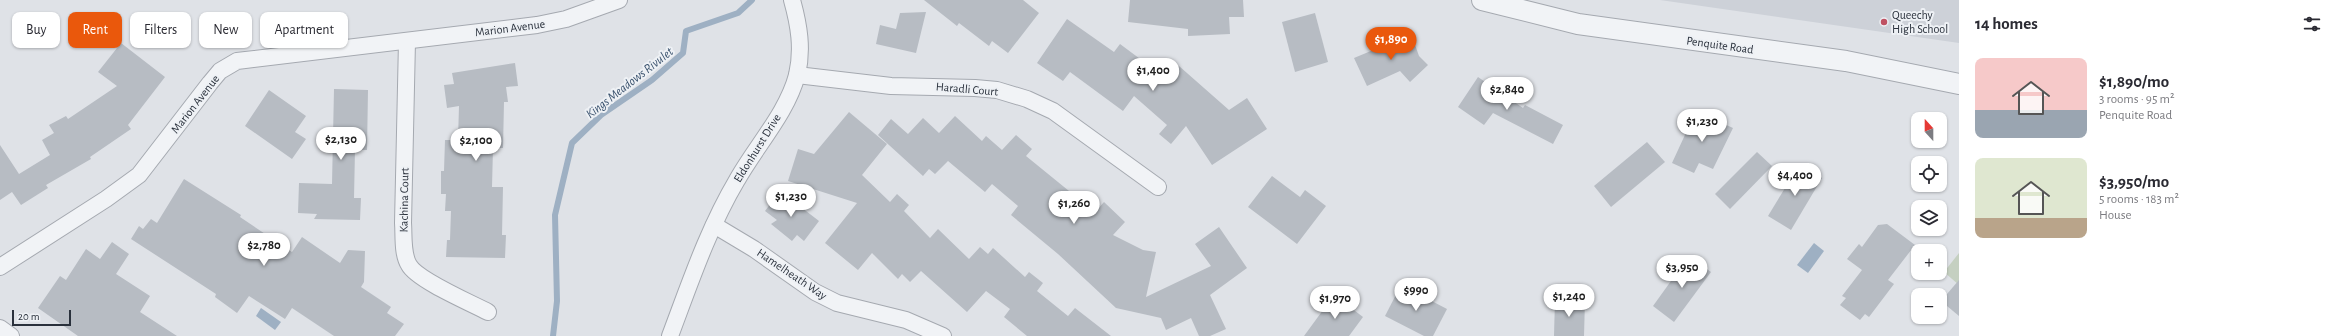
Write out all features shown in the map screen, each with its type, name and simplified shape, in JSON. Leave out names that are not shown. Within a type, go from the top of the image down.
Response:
[{"type":"street","name":"Marion Avenue","points":[[0,267],[106,199],[139,174],[210,83],[220,71],[230,64],[296,53],[537,25],[566,19],[619,0]]},
{"type":"street","name":"Eldonhurst Drive","points":[[670,336],[714,224],[736,180],[784,106],[797,75],[800,50],[799,25],[792,0]]},
{"type":"street","name":"Penquite Road","points":[[1482,0],[1578,24],[1846,61],[1959,84]]},
{"type":"street","name":"Kachina Court","points":[[407,41],[403,223],[404,247],[409,265],[423,278],[488,312]]},
{"type":"street","name":"Haradli Court","points":[[797,75],[891,86],[997,90],[1027,99],[1053,111],[1158,187]]},
{"type":"street","name":"Hamelheath Way","points":[[714,224],[754,249],[815,292],[837,303],[906,320],[943,336]]},
{"type":"street","points":[[0,328],[11,336]]},
{"type":"shaded area","name":"Queechy High School","points":[[1660,0],[1959,0],[1959,43]]},
{"type":"green space","points":[[1959,253],[1959,285],[1947,275],[1947,268]]},
{"type":"water","points":[[1814,243],[1824,251],[1808,273],[1797,265]]},
{"type":"water","points":[[261,308],[281,322],[275,330],[256,316]]},
{"type":"building","points":[[924,0],[1023,0],[1039,13],[1008,53],[992,41],[989,46],[959,23],[957,26]]},
{"type":"building","points":[[1130,0],[1243,0],[1244,17],[1229,17],[1230,34],[1188,36],[1188,29],[1128,22]]},
{"type":"building","points":[[926,12],[916,53],[876,44],[880,25],[896,29],[900,13]]},
{"type":"building","points":[[1315,13],[1328,62],[1295,72],[1282,22]]},
{"type":"building","points":[[1067,19],[1114,52],[1120,44],[1167,79],[1179,66],[1229,110],[1247,98],[1267,129],[1212,165],[1186,126],[1171,144],[1159,134],[1167,125],[1134,96],[1123,111],[1070,72],[1063,81],[1037,63]]},
{"type":"building","points":[[1391,34],[1405,42],[1413,39],[1419,56],[1428,65],[1410,82],[1400,71],[1367,86],[1354,58],[1378,48]]},
{"type":"building","points":[[122,44],[165,77],[128,125],[131,129],[90,157],[91,159],[46,185],[48,188],[21,205],[12,192],[0,200],[0,145],[19,174],[50,155],[42,140],[54,133],[49,125],[66,116],[68,119],[117,86],[98,72],[117,48],[122,48]]},
{"type":"building","points":[[515,63],[518,86],[506,87],[508,102],[504,102],[503,148],[493,148],[492,187],[503,187],[502,235],[506,235],[505,258],[446,257],[447,240],[450,240],[451,211],[445,211],[446,194],[441,194],[441,171],[444,171],[445,140],[458,140],[459,106],[447,108],[444,85],[454,84],[452,73]]},
{"type":"building","points":[[1478,77],[1523,108],[1525,105],[1563,125],[1553,144],[1493,113],[1484,125],[1458,107]]},
{"type":"building","points":[[334,89],[368,90],[367,150],[355,150],[354,198],[361,198],[360,220],[314,219],[317,214],[298,213],[299,183],[332,184]]},
{"type":"building","points":[[269,90],[306,116],[295,132],[306,139],[292,159],[245,126]]},
{"type":"building","points":[[1696,111],[1733,128],[1713,169],[1699,163],[1694,173],[1672,163]]},
{"type":"building","points":[[849,112],[887,144],[862,175],[890,202],[897,194],[909,205],[904,211],[930,238],[938,229],[969,259],[980,247],[988,254],[993,248],[1025,277],[1029,272],[1043,283],[1037,291],[1068,316],[1075,308],[1111,336],[1027,336],[1004,317],[1010,309],[986,291],[967,312],[921,271],[910,282],[902,274],[898,279],[872,253],[858,270],[825,243],[857,203],[788,181],[798,149],[814,154]]},
{"type":"building","points":[[955,116],[982,141],[986,136],[1002,150],[1016,135],[1032,149],[1026,156],[1085,204],[1087,201],[1097,210],[1104,202],[1125,222],[1113,235],[1143,250],[1156,252],[1146,297],[1211,266],[1195,244],[1219,227],[1247,268],[1210,295],[1226,329],[1210,336],[1199,336],[1191,318],[1166,330],[1161,318],[1116,308],[1058,254],[1011,215],[1018,206],[992,184],[985,192],[948,161],[935,174],[929,169],[923,176],[878,135],[891,119],[908,134],[923,118],[939,133]]},
{"type":"building","points":[[1647,142],[1665,162],[1611,207],[1594,186]]},
{"type":"building","points":[[1757,152],[1772,166],[1730,209],[1715,194]]},
{"type":"building","points":[[1799,165],[1822,178],[1791,230],[1768,216]]},
{"type":"building","points":[[1272,176],[1300,197],[1305,190],[1326,206],[1297,244],[1248,207]]},
{"type":"building","points":[[184,179],[241,215],[240,217],[292,252],[302,237],[340,263],[348,250],[365,251],[364,282],[361,287],[391,307],[387,313],[404,324],[395,336],[334,336],[292,308],[285,319],[249,296],[237,313],[215,297],[216,294],[131,239],[139,226],[143,229],[151,219],[157,223]]},
{"type":"building","points":[[780,191],[819,221],[804,241],[797,235],[792,241],[771,224],[777,220],[765,211]]},
{"type":"building","points":[[1887,224],[1914,244],[1911,244],[1911,250],[1888,280],[1894,284],[1869,317],[1865,314],[1860,320],[1840,305],[1846,298],[1842,296],[1862,270],[1847,259],[1859,244],[1862,247],[1878,225]]},
{"type":"building","points":[[112,242],[129,254],[116,274],[150,296],[140,312],[177,336],[78,336],[38,308],[60,276],[66,280],[86,249],[100,259]]},
{"type":"building","points":[[1689,256],[1711,272],[1674,322],[1653,306]]},
{"type":"building","points":[[1959,280],[1959,316],[1947,306],[1947,294]]},
{"type":"building","points":[[1401,285],[1447,309],[1433,336],[1424,336],[1385,316]]},
{"type":"building","points":[[1334,295],[1363,317],[1349,336],[1304,336]]},
{"type":"building","points":[[1555,299],[1585,300],[1584,336],[1554,336]]},
{"type":"waterway","name":"Kings Meadows Rivulet","points":[[553,336],[557,301],[555,215],[572,143],[601,115],[652,80],[683,53],[686,31],[738,13],[752,0]]},
{"type":"place","name":"Queechy High School","points":[[1884,22]]}]
